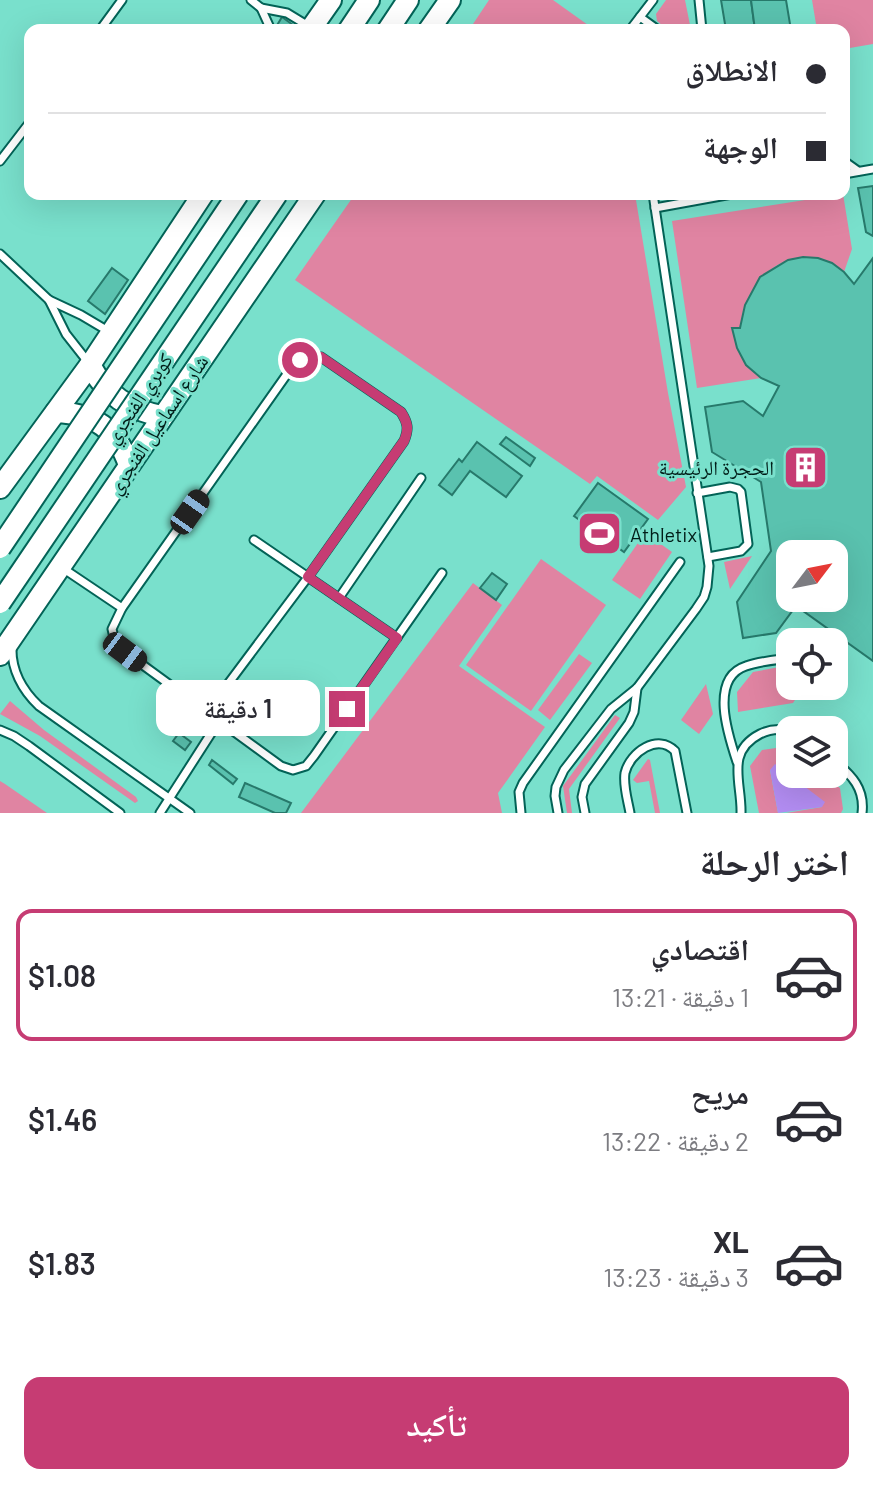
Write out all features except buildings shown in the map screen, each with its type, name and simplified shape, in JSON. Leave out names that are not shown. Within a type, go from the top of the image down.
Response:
[{"type":"main road","points":[[314,24],[331,0]]},
{"type":"main road","points":[[353,24],[369,0]]},
{"type":"main road","points":[[392,24],[408,0]]},
{"type":"main road","points":[[433,24],[450,0]]},
{"type":"main road","points":[[0,488],[112,334],[199,200]]},
{"type":"main road","name":"كوبري الفنجري","points":[[0,548],[234,200]]},
{"type":"main road","name":"كوبري الفنجري","points":[[0,603],[273,200]]},
{"type":"main road","name":"شارع اسماعيل الفنجري","points":[[7,634],[33,607],[311,200]]},
{"type":"main road","points":[[90,365],[97,379],[119,400],[133,408],[162,416]]},
{"type":"main road","points":[[56,412],[75,413],[104,426],[119,444],[129,465]]},
{"type":"main road","points":[[0,655],[7,634]]},
{"type":"lane","points":[[104,24],[122,0]]},
{"type":"lane","points":[[251,0],[261,8],[268,24]]},
{"type":"lane","points":[[635,24],[653,0]]},
{"type":"lane","points":[[699,0],[701,24]]},
{"type":"lane","points":[[261,8],[287,13],[306,24]]},
{"type":"lane","points":[[640,17],[650,24]]},
{"type":"lane","points":[[0,161],[24,130]]},
{"type":"lane","points":[[850,165],[858,171]]},
{"type":"lane","points":[[850,173],[873,169]]},
{"type":"lane","points":[[558,813],[556,787],[564,770],[611,709],[637,688],[704,597],[709,577],[654,200]]},
{"type":"lane","points":[[655,208],[699,200]]},
{"type":"lane","points":[[0,254],[49,300],[112,334]]},
{"type":"lane","points":[[49,300],[66,334],[90,365]]},
{"type":"lane","points":[[207,712],[308,577],[408,431],[407,421],[401,412],[321,357],[310,356],[300,360],[292,367],[122,608],[112,629],[115,642],[158,677],[281,766],[293,770],[306,766],[442,573]]},
{"type":"lane","points":[[339,598],[421,478]]},
{"type":"lane","points":[[697,493],[734,487],[741,492],[748,544],[741,551],[708,557]]},
{"type":"lane","points":[[254,540],[397,638]]},
{"type":"lane","points":[[521,813],[519,792],[523,783],[680,562]]},
{"type":"lane","points":[[61,566],[122,608]]},
{"type":"lane","points":[[7,634],[12,662],[29,697],[48,714],[190,813]]},
{"type":"lane","points":[[741,813],[737,762],[724,704],[725,687],[732,675],[746,666],[776,661]]},
{"type":"lane","points":[[585,813],[582,797],[585,784],[629,723],[634,712],[637,688]]},
{"type":"lane","points":[[160,813],[219,721]]},
{"type":"lane","points":[[737,762],[747,742],[776,729]]},
{"type":"lane","points":[[0,730],[29,746],[111,810],[120,813]]},
{"type":"lane","points":[[630,813],[625,781],[627,769],[640,751],[663,743],[675,751],[687,813]]},
{"type":"lane","points":[[848,772],[857,783],[862,813]]},
{"type":"shaded area","points":[[489,0],[553,0],[587,24],[473,24]]},
{"type":"shaded area","points":[[666,0],[685,0],[690,24],[661,24],[656,14]]},
{"type":"shaded area","points":[[812,0],[873,0],[873,44],[850,48],[850,24],[816,24]]},
{"type":"shaded area","points":[[351,200],[636,200],[686,487],[658,520],[597,476],[590,484],[295,280]]},
{"type":"shaded area","points":[[805,200],[844,200],[852,249],[844,272],[815,259],[801,258],[787,261],[763,276],[745,306],[740,328],[732,329],[742,356],[761,378],[697,388],[672,221]]},
{"type":"shaded area","points":[[645,533],[672,552],[640,599],[612,580]]},
{"type":"shaded area","points":[[752,556],[730,589],[724,562]]},
{"type":"shaded area","points":[[541,559],[606,605],[531,711],[466,665]]},
{"type":"shaded area","points":[[473,583],[502,605],[459,666],[545,727],[498,793],[502,813],[301,813]]},
{"type":"shaded area","points":[[579,654],[592,663],[550,720],[538,710]]},
{"type":"shaded area","points":[[776,668],[776,700],[795,700],[793,703],[738,712],[737,692],[753,672]]},
{"type":"shaded area","points":[[706,684],[713,714],[699,734],[681,720]]},
{"type":"shaded area","points":[[10,701],[138,801],[135,803],[40,736],[0,714]]},
{"type":"shaded area","points":[[615,715],[620,718],[569,789],[572,813],[567,813],[563,786]]},
{"type":"shaded area","points":[[776,748],[776,774],[770,770],[778,813],[759,813],[750,766],[762,750]]},
{"type":"shaded area","points":[[648,759],[660,813],[655,813],[649,781],[637,783],[633,780]]},
{"type":"shaded area","points":[[776,765],[776,788],[807,788],[825,802],[822,807],[778,813],[770,770]]},
{"type":"shaded area","points":[[0,781],[5,784],[47,813],[0,813]]},
{"type":"shaded area","points":[[795,788],[840,788],[841,813],[786,813],[822,807]]},
{"type":"place","name":"الحجرة الرئيسية","points":[[805,467]]},
{"type":"place","name":"Athletix","points":[[599,534]]},
{"type":"route","points":[[300,360],[310,356],[321,357],[401,412],[407,421],[408,431],[404,441],[308,577],[397,638],[347,709]]}]
